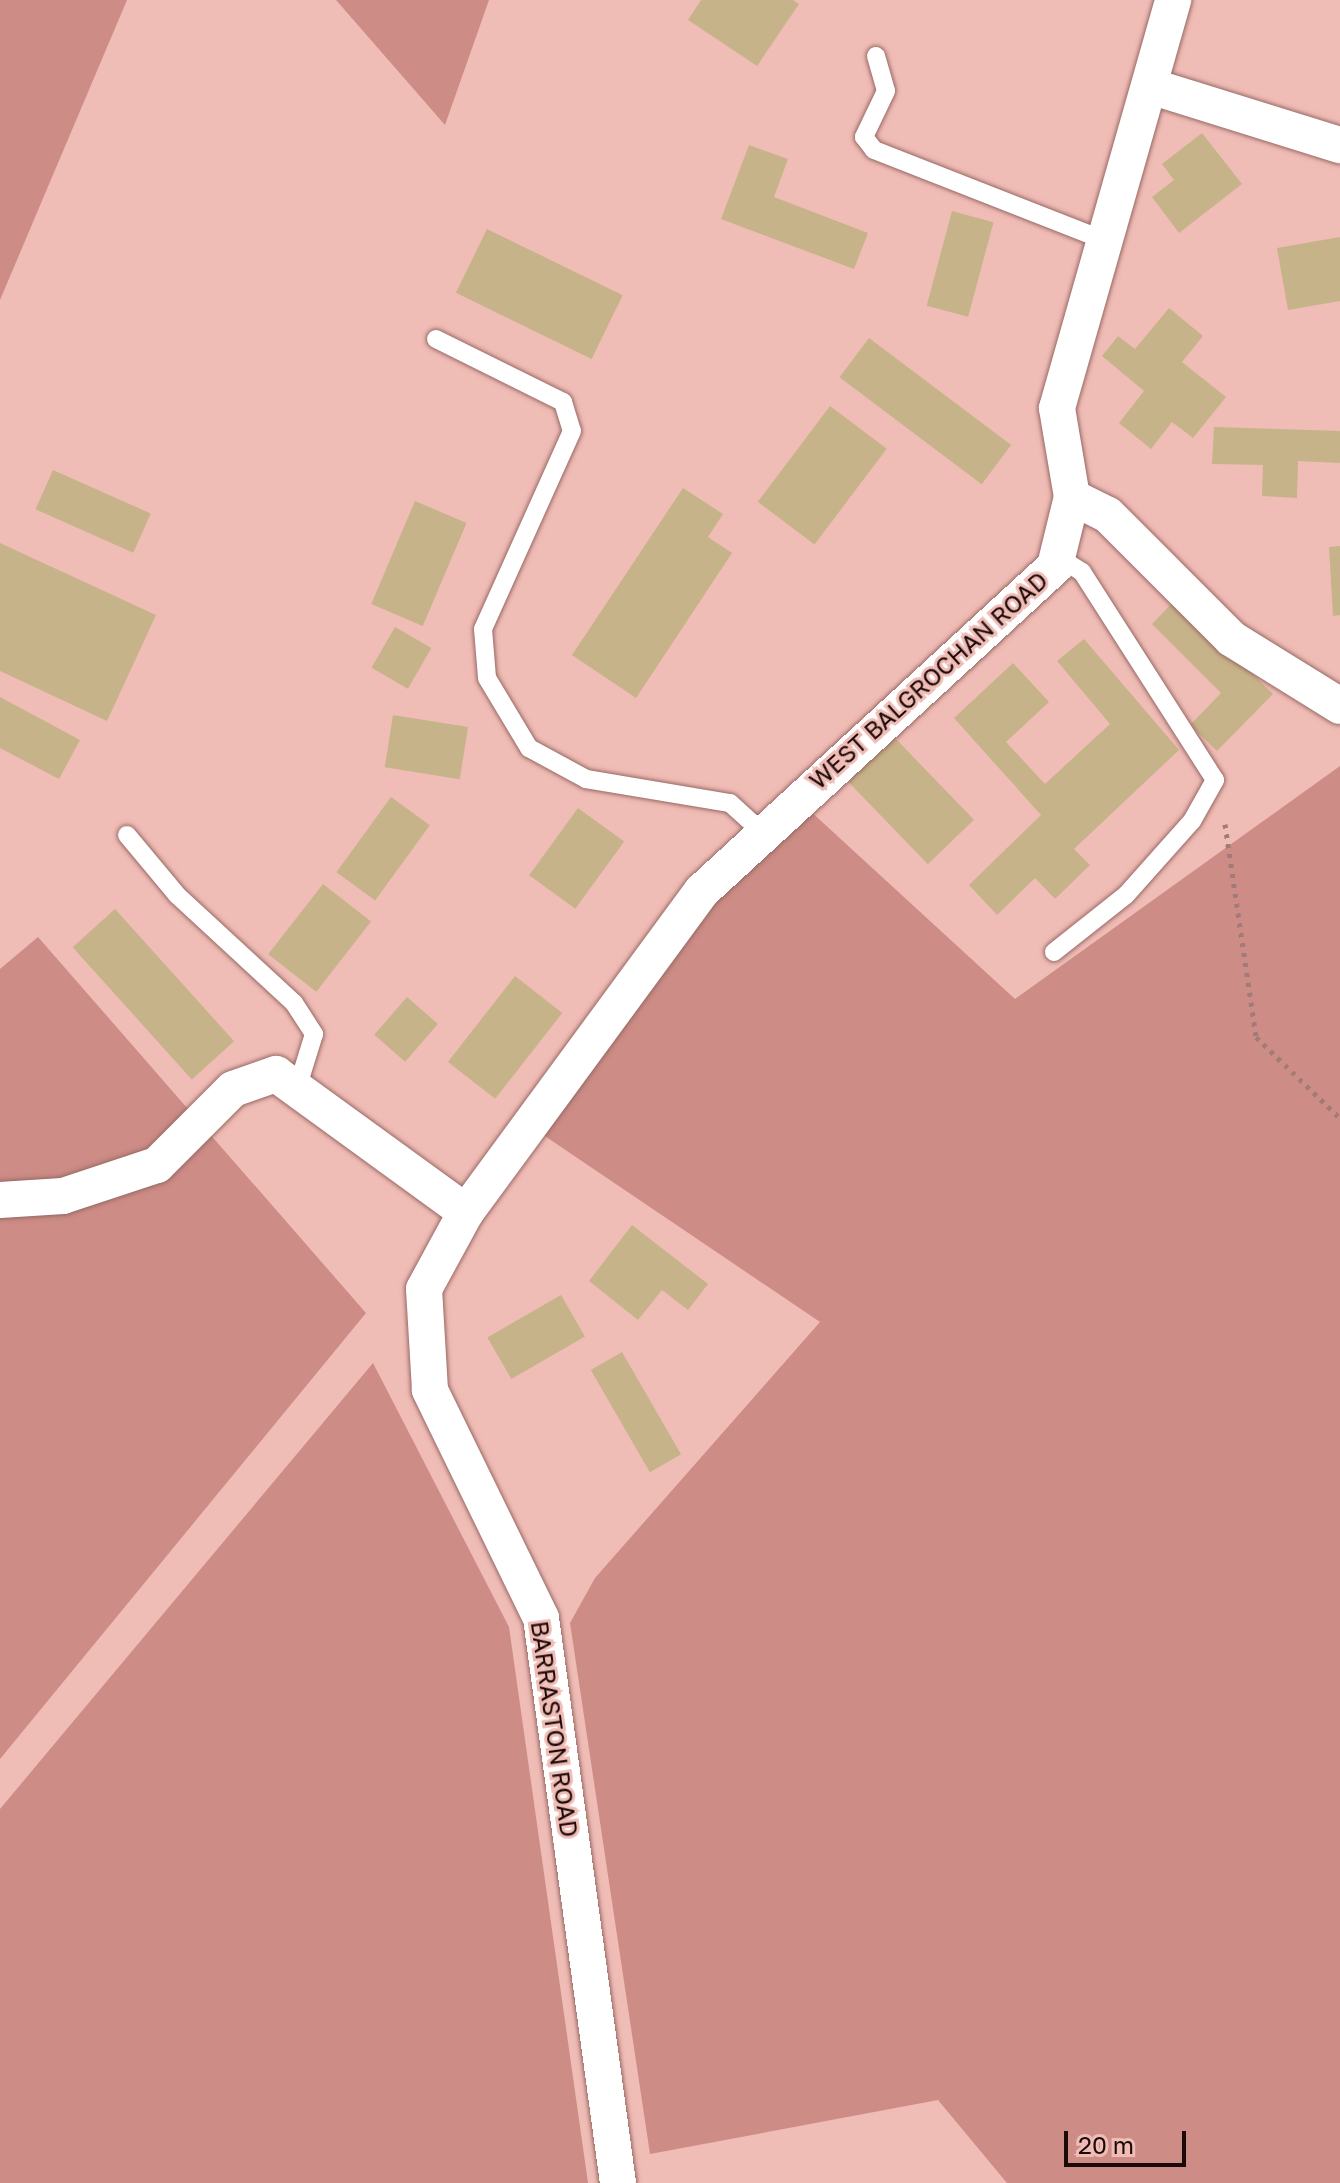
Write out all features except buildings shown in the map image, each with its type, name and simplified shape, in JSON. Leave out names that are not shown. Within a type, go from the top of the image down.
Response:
[{"type":"street","name":"WEST BALGROCHAN ROAD","points":[[466,1212],[702,891],[1058,557],[1072,497],[1057,408],[1173,0]]},
{"type":"street","points":[[1150,86],[1340,145]]},
{"type":"street","points":[[1072,497],[1108,515],[1232,639],[1340,706]]},
{"type":"street","points":[[0,1200],[63,1196],[157,1165],[233,1089],[276,1074],[466,1212]]},
{"type":"street","name":"BARRASTON ROAD","points":[[466,1212],[424,1289],[430,1390],[541,1618],[618,2183]]},
{"type":"lane","points":[[876,56],[886,91],[864,137],[874,150],[1106,241]]},
{"type":"lane","points":[[436,339],[563,402],[572,431],[483,629],[487,678],[529,748],[586,779],[730,803],[762,832]]},
{"type":"lane","points":[[1054,952],[1126,895],[1192,821],[1215,780],[1082,572],[1058,557]]},
{"type":"lane","points":[[127,835],[177,895],[294,1003],[314,1034],[297,1089]]},
{"type":"path","points":[[1215,780],[1238,882],[1256,1037],[1340,1118]]},
{"type":"shaded area","points":[[0,0],[127,0],[0,300]]},
{"type":"shaded area","points":[[336,0],[489,0],[445,125]]},
{"type":"shaded area","points":[[1340,766],[1340,2183],[1007,2183],[938,2100],[650,2154],[570,1623],[595,1578],[820,1322],[530,1126],[796,798],[1015,999]]},
{"type":"shaded area","points":[[38,937],[366,1313],[0,1759],[0,969]]},
{"type":"shaded area","points":[[373,1363],[509,1627],[588,2183],[0,2183],[0,1809]]}]
